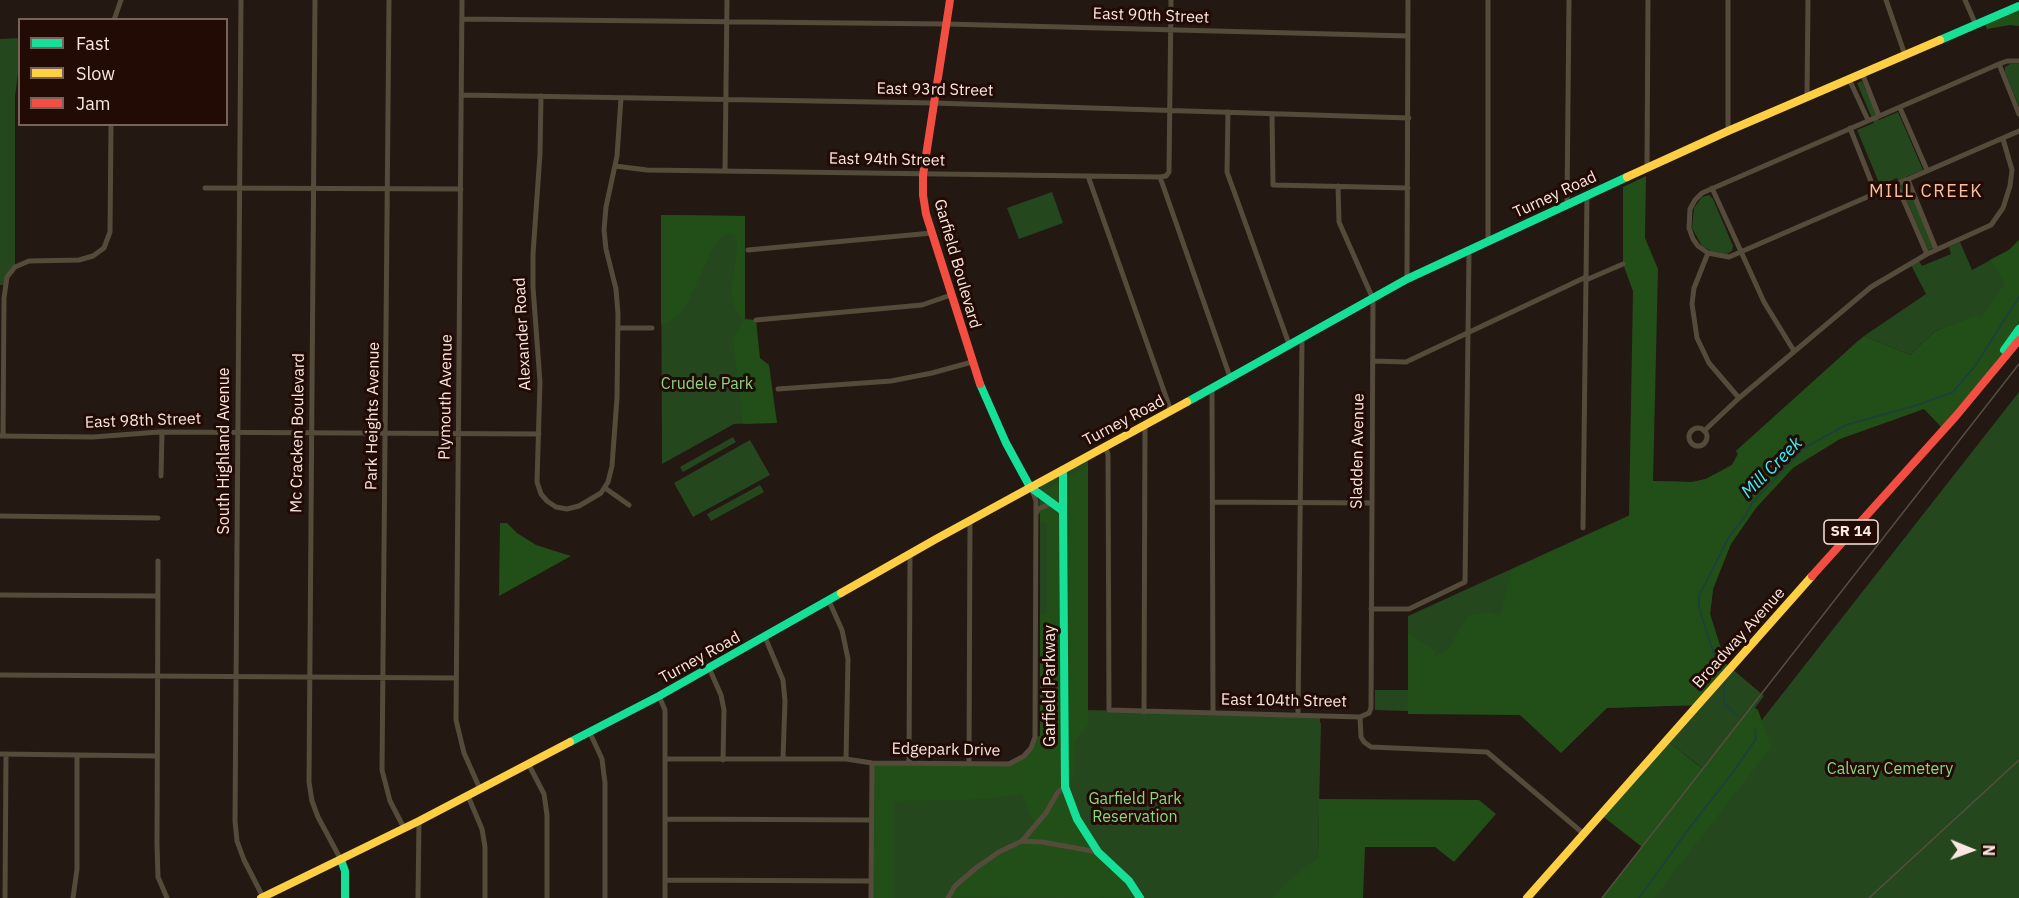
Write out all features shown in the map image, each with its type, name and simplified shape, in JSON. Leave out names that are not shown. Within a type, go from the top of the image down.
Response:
[{"type":"main road","name":"Garfield Boulevard","points":[[950,0],[923,175],[926,214],[984,396],[1030,487]]},
{"type":"main road","name":"Turney Road","points":[[262,897],[590,733],[765,638],[910,554],[1212,389],[1407,279],[1728,131],[2019,6]]},
{"type":"main road","name":"Broadway Avenue","points":[[1972,396],[2019,328]]},
{"type":"main road","name":"Broadway Avenue","points":[[1527,898],[2019,340]]},
{"type":"main road","name":"Garfield Parkway","points":[[1063,470],[1065,787],[1077,819],[1098,852],[1129,881],[1140,898]]},
{"type":"main road","points":[[1030,487],[1063,512]]},
{"type":"main road","points":[[340,860],[345,871],[345,898]]},
{"type":"street","points":[[115,18],[121,0]]},
{"type":"street","name":"South Highland Avenue","points":[[241,0],[235,821],[237,841],[262,897]]},
{"type":"street","name":"Mc Cracken Boulevard","points":[[315,0],[310,792],[318,817],[340,860]]},
{"type":"street","name":"Park Heights Avenue","points":[[389,0],[382,770],[390,801],[404,828]]},
{"type":"street","name":"Plymouth Avenue","points":[[462,0],[456,678],[458,732],[464,753],[480,789]]},
{"type":"street","points":[[725,171],[727,0]]},
{"type":"street","points":[[1171,0],[1169,172],[1166,176],[1160,177],[1230,377]]},
{"type":"street","points":[[1407,279],[1408,0]]},
{"type":"street","points":[[1488,0],[1488,241]]},
{"type":"street","points":[[1567,204],[1569,0]]},
{"type":"street","points":[[1647,168],[1648,0]]},
{"type":"street","points":[[1728,0],[1728,131]]},
{"type":"street","points":[[1807,96],[1808,0]]},
{"type":"street","points":[[1886,0],[1905,55]]},
{"type":"street","points":[[1965,0],[1976,25]]},
{"type":"street","name":"East 90th Street","points":[[462,19],[946,24],[1408,36]]},
{"type":"street","points":[[2019,61],[1999,64],[1702,193],[1695,200],[1688,218],[1689,228],[1698,246],[1708,253],[1729,257],[2019,131]]},
{"type":"street","points":[[1999,64],[2019,114]]},
{"type":"street","points":[[1862,74],[1879,116]]},
{"type":"street","points":[[1849,79],[1868,120]]},
{"type":"street","name":"East 93rd Street","points":[[461,95],[934,103],[1409,118]]},
{"type":"street","name":"Alexander Road","points":[[541,96],[533,254],[533,287],[540,382],[537,482],[541,494],[550,504],[563,509],[573,508],[595,498],[605,489]]},
{"type":"street","points":[[621,98],[620,131],[604,230],[617,297],[618,328],[612,466],[605,489],[629,505]]},
{"type":"street","points":[[1900,108],[1927,170]]},
{"type":"street","points":[[1228,112],[1227,172],[1289,344]]},
{"type":"street","points":[[1272,114],[1273,185],[1408,188]]},
{"type":"street","points":[[2,436],[4,298],[7,277],[15,267],[29,261],[79,260],[93,256],[104,248],[110,232],[111,126]]},
{"type":"street","points":[[1850,128],[1876,194]]},
{"type":"street","points":[[1704,431],[1870,287],[1936,249],[1990,225],[2003,208],[2010,186],[2012,170],[2003,139]]},
{"type":"street","name":"East 94th Street","points":[[615,166],[647,170],[1160,177]]},
{"type":"street","points":[[1088,176],[1172,411]]},
{"type":"street","points":[[1908,180],[1936,249]]},
{"type":"street","points":[[1897,185],[1927,254]]},
{"type":"street","name":"Sladden Avenue","points":[[1338,186],[1339,222],[1373,299],[1371,708],[1369,713],[1360,717]]},
{"type":"street","points":[[205,188],[461,189]]},
{"type":"street","points":[[1712,188],[1764,302],[1794,351]]},
{"type":"street","points":[[1583,528],[1587,195]]},
{"type":"street","points":[[748,250],[932,233]]},
{"type":"street","points":[[1371,609],[1409,609],[1465,582],[1468,251]]},
{"type":"street","points":[[1708,253],[1694,288],[1692,304],[1697,338],[1709,363],[1740,398]]},
{"type":"street","points":[[1373,362],[1406,362],[1586,278],[1623,264]]},
{"type":"street","points":[[756,320],[922,305],[951,295]]},
{"type":"street","points":[[618,328],[652,328]]},
{"type":"street","points":[[1298,715],[1302,339]]},
{"type":"street","points":[[778,389],[891,381],[972,362]]},
{"type":"street","points":[[1212,389],[1213,713]]},
{"type":"street","points":[[1144,712],[1145,424]]},
{"type":"street","points":[[161,476],[162,432]]},
{"type":"street","name":"East 98th Street","points":[[2,436],[93,437],[162,432],[539,434]]},
{"type":"street","name":"East 104th Street","points":[[1105,447],[1108,454],[1109,710],[1360,717],[1361,737],[1371,747],[1487,752],[1584,834]]},
{"type":"street","name":"Edgepark Drive","points":[[871,898],[872,763],[1009,764],[1024,756],[1035,737],[1036,501],[1030,487]]},
{"type":"street","points":[[1213,502],[1371,503]]},
{"type":"street","points":[[1035,515],[1038,509],[1052,503]]},
{"type":"street","points":[[0,516],[159,518]]},
{"type":"street","points":[[969,763],[970,521]]},
{"type":"street","points":[[909,762],[910,554]]},
{"type":"street","points":[[158,561],[156,844],[158,877],[167,898]]},
{"type":"street","points":[[0,595],[157,596]]},
{"type":"street","points":[[830,601],[846,642],[848,660],[846,759]]},
{"type":"street","points":[[765,638],[783,680],[785,701],[783,759]]},
{"type":"street","points":[[709,668],[721,695],[724,710],[723,760]]},
{"type":"street","points":[[0,675],[456,678]]},
{"type":"street","points":[[658,696],[665,710],[665,898]]},
{"type":"street","points":[[590,733],[602,759],[605,783],[605,898]]},
{"type":"street","points":[[5,898],[3,754],[157,756]]},
{"type":"street","points":[[73,898],[76,869],[77,754]]},
{"type":"street","points":[[665,759],[846,759],[872,763]]},
{"type":"street","points":[[529,765],[544,794],[547,815],[547,898]]},
{"type":"street","points":[[948,898],[955,886],[976,868],[999,852],[1022,841],[1046,813],[1058,792],[1065,787]]},
{"type":"street","points":[[468,795],[482,829],[485,847],[485,898]]},
{"type":"street","points":[[665,819],[871,820]]},
{"type":"street","points":[[418,821],[418,898]]},
{"type":"street","points":[[1022,841],[1042,842],[1098,852]]},
{"type":"street","points":[[665,880],[871,881]]},
{"type":"green space","points":[[2019,6],[2019,26],[2010,25],[1987,29],[1984,21]]},
{"type":"green space","points":[[18,38],[18,74],[15,96],[15,265],[6,285],[0,285],[0,39]]},
{"type":"green space","points":[[2010,64],[2019,64],[2019,106],[2005,72],[2005,67]]},
{"type":"green space","points":[[1862,81],[1879,120],[1898,112],[1923,170],[1906,177],[1935,247],[1928,250],[1897,178],[1880,185],[1857,130],[1874,123],[1857,83]]},
{"type":"green space","points":[[1646,176],[1645,238],[1658,269],[1653,481],[1692,482],[1706,479],[1732,465],[1738,454],[1736,451],[1864,336],[1910,355],[1935,331],[1977,315],[1981,317],[2005,284],[1990,260],[2009,250],[2019,240],[2019,340],[1944,430],[1924,409],[1840,439],[1793,468],[1756,508],[1731,544],[1713,589],[1710,614],[1725,663],[1731,668],[1698,705],[1607,708],[1561,753],[1520,715],[1408,714],[1408,634],[1435,651],[1434,657],[1447,650],[1469,615],[1488,612],[1500,616],[1511,570],[1629,516],[1633,291],[1623,264],[1623,187]]},
{"type":"green space","points":[[1052,192],[1063,223],[1019,239],[1007,208]]},
{"type":"green space","points":[[1709,195],[1713,199],[1733,246],[1732,251],[1727,254],[1711,251],[1702,246],[1692,228],[1694,208],[1702,197]]},
{"type":"green space","name":"Crudele Park","points":[[661,215],[745,216],[745,317],[757,423],[734,424],[662,464]]},
{"type":"green space","points":[[661,215],[745,216],[745,319],[741,319],[731,293],[737,248],[736,237],[733,233],[729,233],[720,238],[690,298],[678,316],[661,325]]},
{"type":"green space","points":[[2019,240],[2019,303],[1971,382],[1806,442],[1729,531],[1713,589],[1710,614],[1728,670],[1731,668],[1764,696],[1706,771],[1666,740],[1697,705],[1409,714],[1408,711],[1375,710],[1375,690],[1408,690],[1408,616],[1652,505],[1653,481],[1692,482],[1706,479],[1732,465],[1738,454],[1736,451],[1859,340],[1889,374],[1912,384],[1933,372],[1958,344],[1976,316],[1935,331],[1910,355],[1864,336],[1926,294],[1911,265],[1919,261],[1922,266],[1951,254],[1949,247],[1960,242],[1972,270],[2009,250]]},
{"type":"green space","points":[[745,319],[756,320],[760,358],[769,365],[777,423],[743,424],[733,337]]},
{"type":"green space","name":"Calvary Cemetery","points":[[2019,392],[2019,898],[1624,898],[1765,716]]},
{"type":"green space","points":[[733,437],[736,442],[683,472],[680,467]]},
{"type":"green space","points":[[750,440],[770,475],[693,517],[674,483]]},
{"type":"green space","name":"Garfield Park Reservation","points":[[1088,456],[1088,710],[1320,716],[1317,898],[879,898],[879,769],[1040,773],[1040,483]]},
{"type":"green space","points":[[1088,465],[1088,725],[1076,739],[1074,776],[1064,780],[1067,794],[1098,852],[1140,898],[949,897],[976,868],[1022,841],[1035,826],[1022,793],[997,798],[894,801],[894,898],[871,898],[872,763],[1009,764],[1024,756],[1035,737],[1040,736],[1040,614],[1047,613],[1047,524],[1040,523],[1039,494]]},
{"type":"green space","points":[[760,485],[764,492],[711,521],[707,514]]},
{"type":"green space","points":[[500,523],[507,523],[517,533],[536,545],[571,556],[499,596]]},
{"type":"green space","points":[[1752,706],[1758,710],[1771,747],[1654,898],[1602,898],[1642,847],[1601,815],[1666,740],[1703,769]]},
{"type":"green space","points":[[1319,799],[1479,800],[1496,814],[1454,862],[1435,847],[1365,847],[1363,898],[1272,898],[1293,877],[1318,858]]},
{"type":"waterway","name":"Mill Creek","points":[[1722,673],[1721,663],[1716,660],[1699,608],[1699,596],[1729,537],[1752,503],[1804,448],[1846,425],[1914,406],[1953,392],[1975,366],[2019,297]]},
{"type":"waterway","name":"Mill Creek","points":[[1724,680],[1724,703],[1737,715]]},
{"type":"waterway","name":"Mill Creek","points":[[1639,898],[1756,739],[1755,729]]},
{"type":"railway","points":[[1602,898],[2019,364]]},
{"type":"railway","points":[[1869,898],[2019,760]]},
{"type":"traffic: fast","points":[[1940,40],[2019,6]]},
{"type":"traffic: fast","points":[[1187,402],[1407,279],[1627,177]]},
{"type":"traffic: fast","points":[[2004,350],[2019,329]]},
{"type":"traffic: fast","points":[[980,384],[1006,443],[1030,487],[1063,511],[1065,787],[1077,819],[1098,852],[1129,881],[1140,898]]},
{"type":"traffic: fast","points":[[1063,470],[1063,511]]},
{"type":"traffic: fast","points":[[570,742],[659,696],[841,593]]},
{"type":"traffic: fast","points":[[341,860],[345,871],[345,898]]},
{"type":"traffic: slow","points":[[1627,177],[1940,40]]},
{"type":"traffic: slow","points":[[841,593],[1187,402]]},
{"type":"traffic: slow","points":[[1527,898],[1812,576]]},
{"type":"traffic: slow","points":[[261,898],[419,821],[570,742]]},
{"type":"traffic: jam","points":[[950,0],[923,175],[923,195],[926,214],[980,384]]},
{"type":"traffic: jam","points":[[1812,576],[1956,416],[2019,340]]},
{"type":"district","name":"MILL CREEK","points":[[1926,192]]}]
